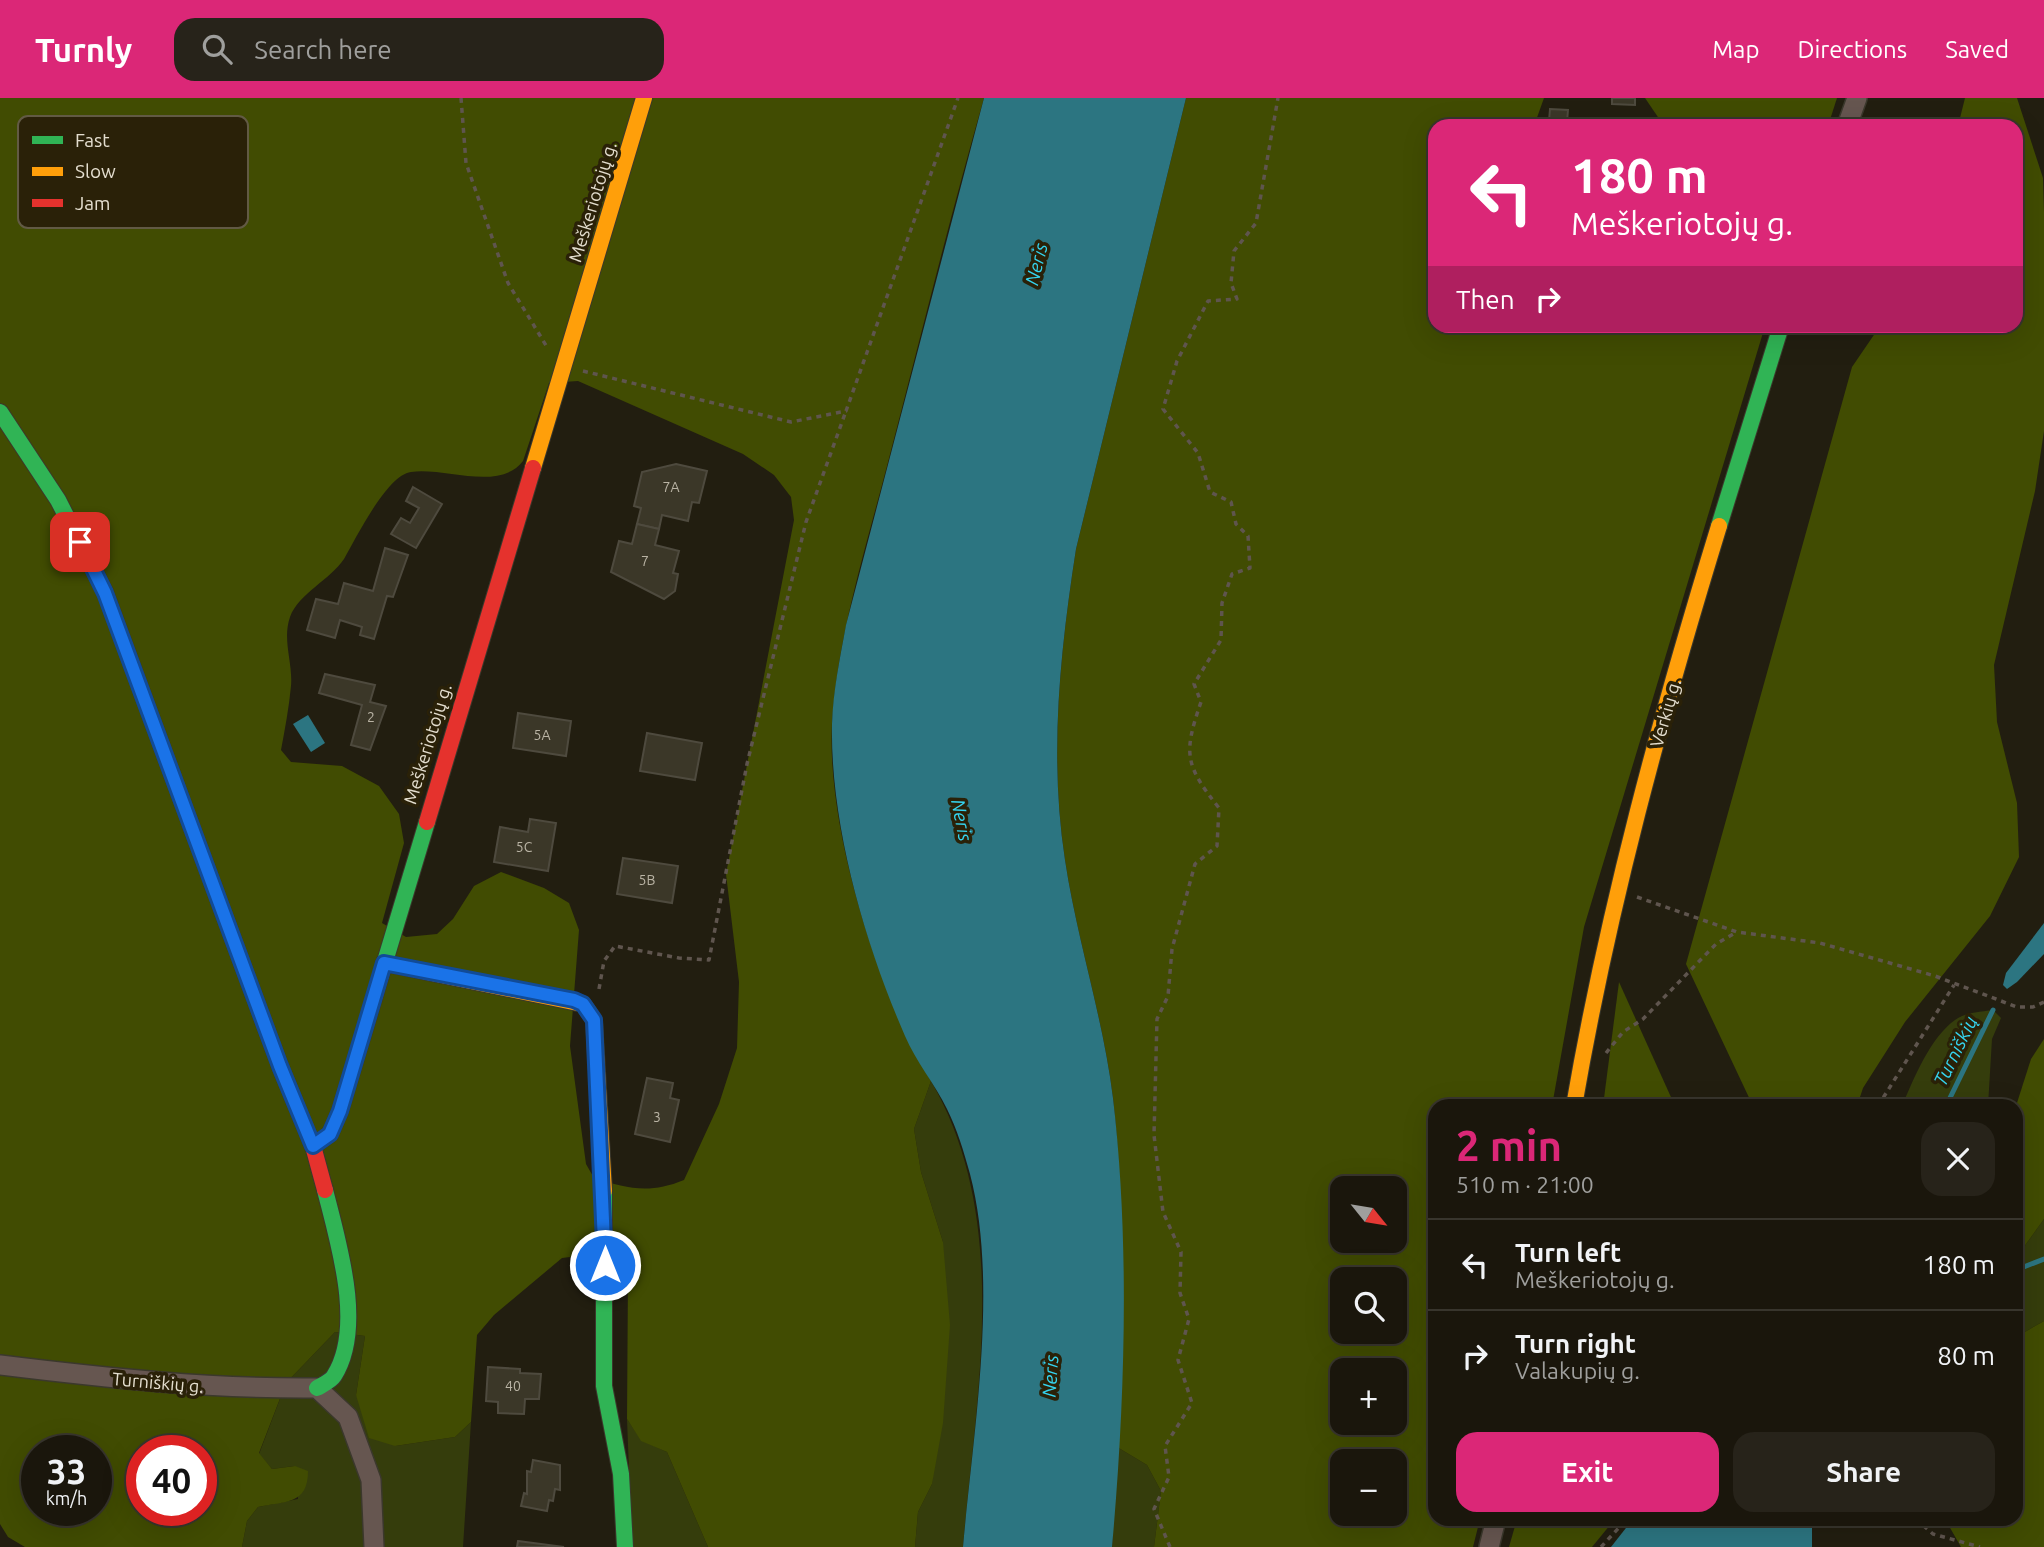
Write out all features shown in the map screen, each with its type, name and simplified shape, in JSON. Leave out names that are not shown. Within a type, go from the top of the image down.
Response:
[{"type":"street","name":"Meškeriotojų g.","points":[[313,1146],[330,1134],[340,1111],[644,98]]},
{"type":"street","points":[[1850,119],[1857,98]]},
{"type":"street","name":"Verkių g.","points":[[1575,1099],[1617,890],[1680,661],[1779,333]]},
{"type":"street","points":[[0,412],[58,500],[105,593],[280,1066],[313,1146],[342,1256],[348,1322],[348,1334],[334,1377],[317,1388],[348,1416],[371,1480],[374,1547]]},
{"type":"street","points":[[384,963],[574,1000],[583,1004],[594,1020],[605,1216],[604,1386],[621,1474],[625,1547]]},
{"type":"street","name":"Turniškių g.","points":[[0,1366],[150,1384],[234,1389],[317,1388]]},
{"type":"street","points":[[1489,1547],[1494,1526]]},
{"type":"path","points":[[461,98],[466,163],[508,283],[561,370],[573,368],[792,422],[846,411]]},
{"type":"path","points":[[594,1020],[604,961],[615,946],[679,958],[709,960],[747,764],[806,523],[958,98]]},
{"type":"path","points":[[1170,1547],[1154,1510],[1169,1477],[1165,1446],[1192,1403],[1178,1360],[1189,1319],[1180,1293],[1181,1252],[1163,1212],[1154,1135],[1157,1019],[1168,996],[1172,948],[1195,864],[1217,846],[1219,808],[1193,775],[1189,738],[1201,702],[1194,684],[1221,640],[1222,604],[1232,574],[1250,568],[1248,536],[1236,524],[1230,502],[1210,492],[1198,453],[1163,410],[1177,361],[1208,301],[1237,299],[1231,283],[1234,251],[1256,223],[1278,98]]},
{"type":"path","points":[[1617,890],[1737,932],[1820,943],[2017,1007],[2033,1007],[2044,1002]]},
{"type":"path","points":[[1583,1056],[1600,1058],[1606,1054],[1623,1032],[1643,1019],[1716,944],[1737,932]]},
{"type":"path","points":[[1882,1099],[1954,985]]},
{"type":"path","points":[[1601,1547],[1620,1526]]},
{"type":"path","points":[[1924,1526],[1934,1534],[1980,1547]]},
{"type":"green space","points":[[0,98],[984,98],[854,593],[840,658],[832,723],[832,765],[837,811],[859,908],[892,1002],[931,1081],[914,1129],[921,1172],[943,1242],[950,1325],[943,1423],[932,1484],[918,1512],[915,1547],[708,1547],[667,1452],[641,1441],[627,1419],[628,1274],[622,1264],[586,1255],[562,1258],[494,1315],[477,1335],[471,1422],[455,1437],[395,1446],[369,1438],[356,1395],[365,1336],[335,1332],[286,1383],[259,1453],[272,1469],[295,1466],[308,1471],[304,1490],[299,1496],[286,1502],[258,1507],[247,1521],[242,1547],[25,1547],[8,1537],[0,1524]],"holes":[[[578,381],[743,454],[774,475],[791,497],[794,520],[726,874],[739,982],[737,1048],[719,1104],[684,1180],[650,1188],[618,1185],[594,1178],[586,1164],[570,1046],[579,930],[569,903],[544,888],[501,872],[474,886],[453,919],[437,934],[406,937],[382,923],[404,843],[399,814],[379,786],[342,766],[291,762],[281,750],[291,686],[288,626],[294,608],[338,567],[382,495],[402,476],[425,471],[486,477],[513,470],[523,461],[549,383]]]},
{"type":"green space","points":[[1186,98],[1544,98],[1536,119],[1428,119],[1428,333],[1763,333],[1584,927],[1553,1099],[1428,1099],[1428,1526],[1478,1526],[1473,1547],[1154,1547],[1161,1491],[1147,1465],[1117,1447],[1122,1272],[1117,1142],[1109,1068],[1070,890],[1060,821],[1057,743],[1061,665],[1076,549]]},
{"type":"green space","points":[[1645,98],[1837,98],[1830,119],[1659,119]]},
{"type":"green space","points":[[1965,98],[2017,98],[2043,178],[2044,431],[2035,491],[1994,665],[1997,722],[2017,803],[2019,857],[1990,916],[1905,1022],[1863,1088],[1859,1099],[1750,1099],[1686,964],[1852,367],[1875,333],[2023,333],[2023,119],[1960,119]]},
{"type":"green space","points":[[1619,982],[1672,1099],[1604,1099]]},
{"type":"green space","points":[[1993,1010],[2001,1018],[1992,1039],[1988,1099],[1905,1099],[1938,1037],[1955,1020],[1973,1013]]},
{"type":"green space","points":[[2044,1039],[2044,1219],[2023,1248],[2023,1099],[2018,1099],[2031,1059]]},
{"type":"green space","points":[[931,1081],[956,1135],[972,1191],[980,1250],[980,1369],[963,1547],[915,1547],[918,1512],[932,1484],[943,1242],[921,1172],[914,1129]]},
{"type":"green space","points":[[2044,1219],[2044,1321],[2023,1333],[2023,1248]]},
{"type":"green space","points":[[2044,1321],[2044,1547],[1961,1547],[1949,1526],[2023,1526],[2023,1333]]},
{"type":"green space","points":[[335,1332],[365,1336],[356,1395],[395,1446],[455,1437],[471,1422],[463,1547],[242,1547],[247,1521],[258,1507],[298,1499],[295,1466],[272,1469],[259,1454],[286,1383]]},
{"type":"green space","points":[[627,1419],[641,1440],[667,1452],[708,1547],[632,1547]]},
{"type":"green space","points":[[1117,1447],[1147,1465],[1161,1491],[1154,1547],[1112,1547]]},
{"type":"green space","points":[[1515,1526],[1609,1526],[1592,1547],[1509,1547]]},
{"type":"water","name":"Neris","points":[[984,98],[1186,98],[1076,549],[1058,704],[1060,821],[1076,920],[1109,1068],[1122,1208],[1123,1379],[1112,1547],[963,1547],[981,1359],[983,1263],[978,1217],[970,1174],[954,1124],[905,1036],[876,963],[844,843],[833,763],[834,699],[846,625]]},
{"type":"water","points":[[308,715],[325,743],[311,752],[293,724]]},
{"type":"water","points":[[2044,923],[2044,954],[2007,989],[2003,985],[2006,973]]},
{"type":"water","points":[[1628,1526],[1812,1526],[1812,1547],[1611,1547]]},
{"type":"building","points":[[1612,98],[1635,98],[1635,105],[1612,104]]},
{"type":"building","points":[[1550,109],[1568,110],[1567,119],[1549,119]]},
{"type":"building","points":[[676,464],[707,471],[699,503],[692,502],[688,521],[662,515],[659,529],[637,524],[641,508],[634,506],[642,472]]},
{"type":"building","points":[[413,487],[442,504],[416,548],[391,534],[401,518],[410,523],[419,508],[406,501]]},
{"type":"building","points":[[637,524],[659,529],[655,545],[679,551],[673,573],[678,574],[675,591],[664,599],[611,572],[619,541],[632,544]]},
{"type":"building","points":[[385,548],[408,555],[393,597],[387,596],[374,639],[360,635],[362,627],[340,620],[335,638],[307,630],[316,599],[338,604],[344,583],[373,591]]},
{"type":"building","points":[[325,674],[375,685],[370,702],[386,706],[370,750],[351,745],[362,705],[319,693]]},
{"type":"building","points":[[518,713],[571,721],[566,756],[513,748]]},
{"type":"building","points":[[647,733],[702,743],[695,780],[640,771]]},
{"type":"building","points":[[530,819],[556,823],[548,871],[494,862],[500,827],[528,832]]},
{"type":"building","points":[[623,858],[678,866],[672,903],[617,894]]},
{"type":"building","points":[[647,1078],[673,1083],[670,1098],[679,1100],[670,1142],[635,1134]]},
{"type":"building","points":[[488,1367],[520,1369],[520,1373],[541,1374],[539,1399],[525,1399],[524,1414],[498,1413],[498,1402],[486,1401]]},
{"type":"building","points":[[533,1460],[560,1465],[560,1490],[555,1489],[553,1501],[549,1500],[547,1511],[521,1506],[524,1493],[527,1494],[527,1471],[531,1472]]},
{"type":"building","points":[[518,1541],[564,1547],[517,1547]]},
{"type":"waterway","name":"Turniškių","points":[[1949,1099],[1993,1010]]},
{"type":"waterway","points":[[2023,1267],[2044,1259]]},
{"type":"traffic: fast","points":[[1719,526],[1779,333]]},
{"type":"traffic: fast","points":[[0,412],[58,500],[105,592],[172,774]]},
{"type":"traffic: fast","points":[[313,1146],[330,1134],[340,1111],[427,822]]},
{"type":"traffic: fast","points":[[317,1388],[334,1376],[343,1356],[348,1334],[346,1284],[325,1190]]},
{"type":"traffic: fast","points":[[604,1191],[604,1386],[621,1474],[625,1547]]},
{"type":"traffic: slow","points":[[533,468],[644,98]]},
{"type":"traffic: slow","points":[[1575,1099],[1603,959],[1637,814],[1719,526]]},
{"type":"traffic: slow","points":[[384,963],[583,1004],[594,1020],[604,1191]]},
{"type":"traffic: jam","points":[[427,822],[533,468]]},
{"type":"traffic: jam","points":[[172,774],[280,1066],[313,1146],[325,1190]]},
{"type":"route","points":[[80,542],[105,593],[280,1066],[313,1146],[330,1134],[340,1111],[384,963],[574,1000],[591,1012],[594,1020],[605,1216],[605,1265]]}]
